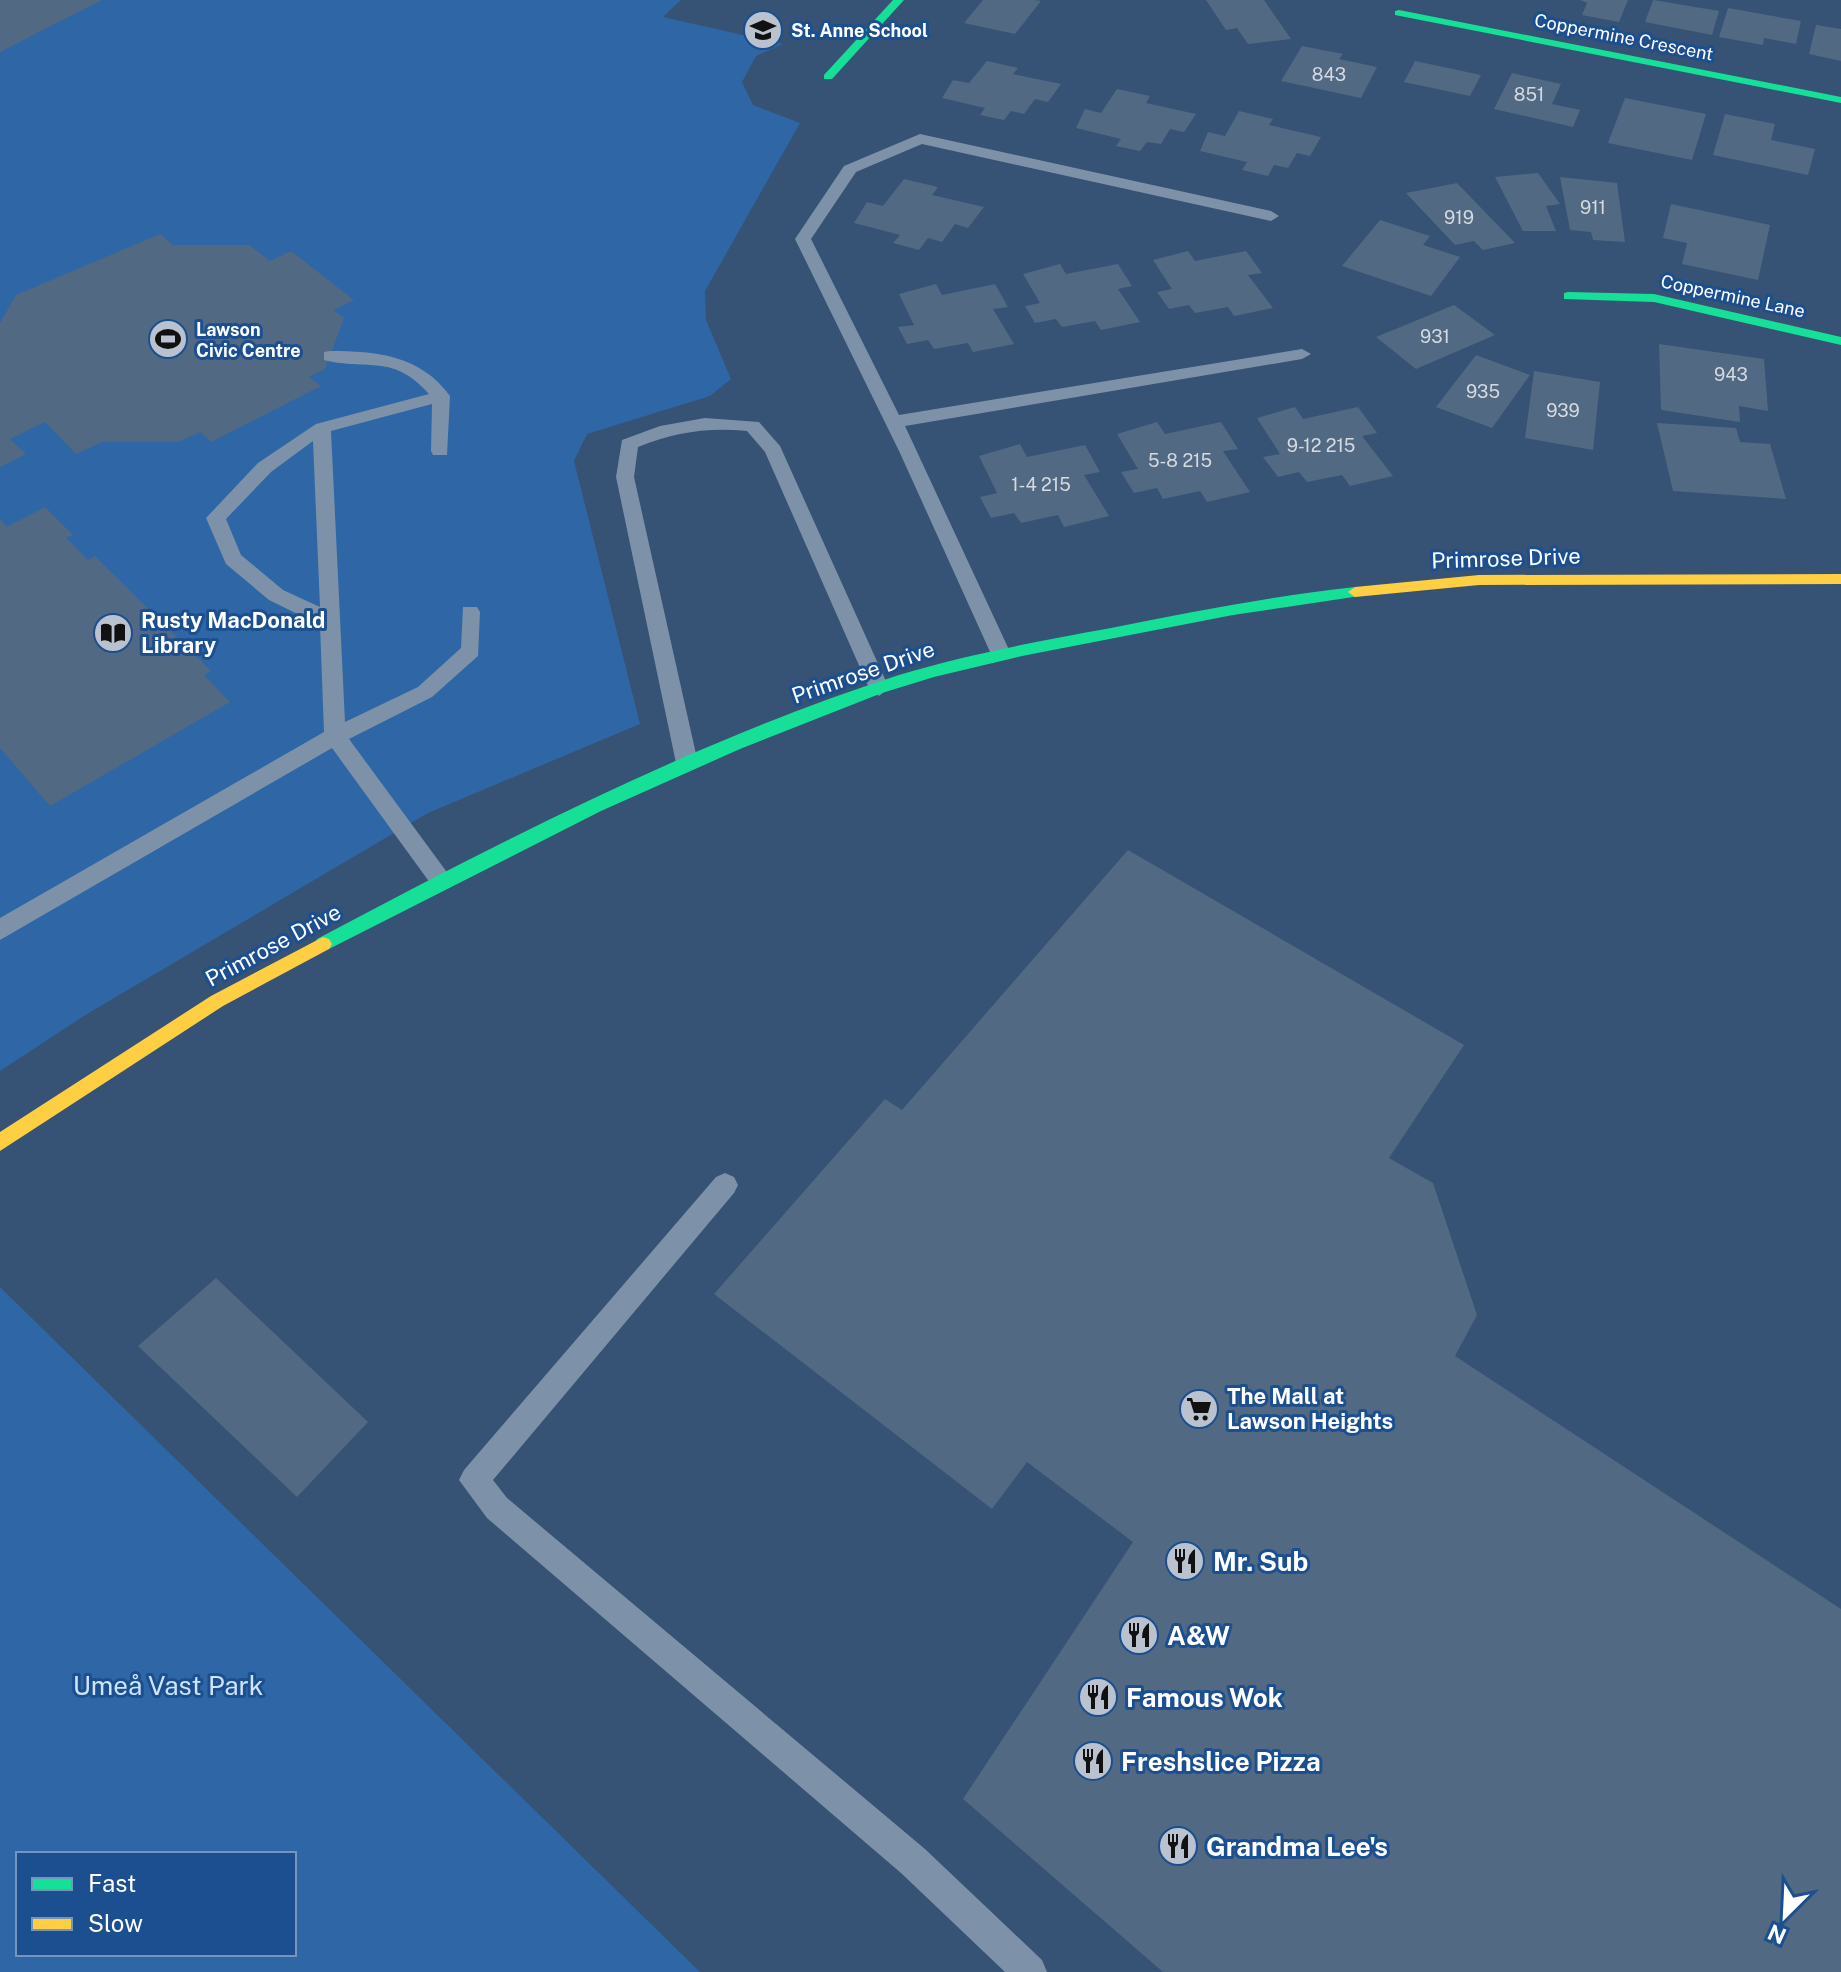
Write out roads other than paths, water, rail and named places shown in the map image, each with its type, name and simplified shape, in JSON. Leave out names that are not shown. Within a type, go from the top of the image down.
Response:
[{"type":"street","points":[[828,77],[899,0]]},
{"type":"street","name":"Coppermine Crescent","points":[[1399,13],[1841,100]]},
{"type":"street","name":"Coppermine Lane","points":[[1568,296],[1654,298],[1841,341]]},
{"type":"street","name":"Primrose Drive","points":[[0,1142],[217,1001],[441,881],[687,763],[879,688],[1001,654],[1287,599],[1479,580],[1841,579]]},
{"type":"lane","points":[[1001,654],[893,422],[803,239],[850,169],[920,139],[1271,216]]},
{"type":"lane","points":[[893,422],[1302,354]]},
{"type":"lane","points":[[330,356],[385,356],[423,374],[441,396],[440,451]]},
{"type":"lane","points":[[328,620],[276,595],[233,559],[216,518],[250,478],[285,448],[322,428],[441,396]]},
{"type":"lane","points":[[687,763],[625,477],[629,444],[663,429],[716,421],[753,426],[773,450],[879,688]]},
{"type":"lane","points":[[322,428],[335,736],[441,881]]},
{"type":"lane","points":[[0,930],[335,736],[425,692],[471,651],[470,612]]},
{"type":"lane","points":[[725,1185],[474,1480],[497,1508],[913,1861],[1030,1972]]},
{"type":"place","name":"St. Anne School","points":[[763,30]]},
{"type":"place","name":"Lawson Civic Centre","points":[[168,339]]},
{"type":"place","name":"Rusty MacDonald Library","points":[[113,633]]},
{"type":"place","name":"The Mall at Lawson Heights","points":[[1199,1409]]},
{"type":"place","name":"Mr. Sub","points":[[1185,1561]]},
{"type":"place","name":"A&W","points":[[1139,1635]]},
{"type":"place","name":"Famous Wok","points":[[1098,1697]]},
{"type":"place","name":"Freshslice Pizza","points":[[1093,1761]]},
{"type":"place","name":"Grandma Lee's","points":[[1178,1846]]},
{"type":"park label","name":"Umeå Vast Park","points":[[168,1685]]}]
